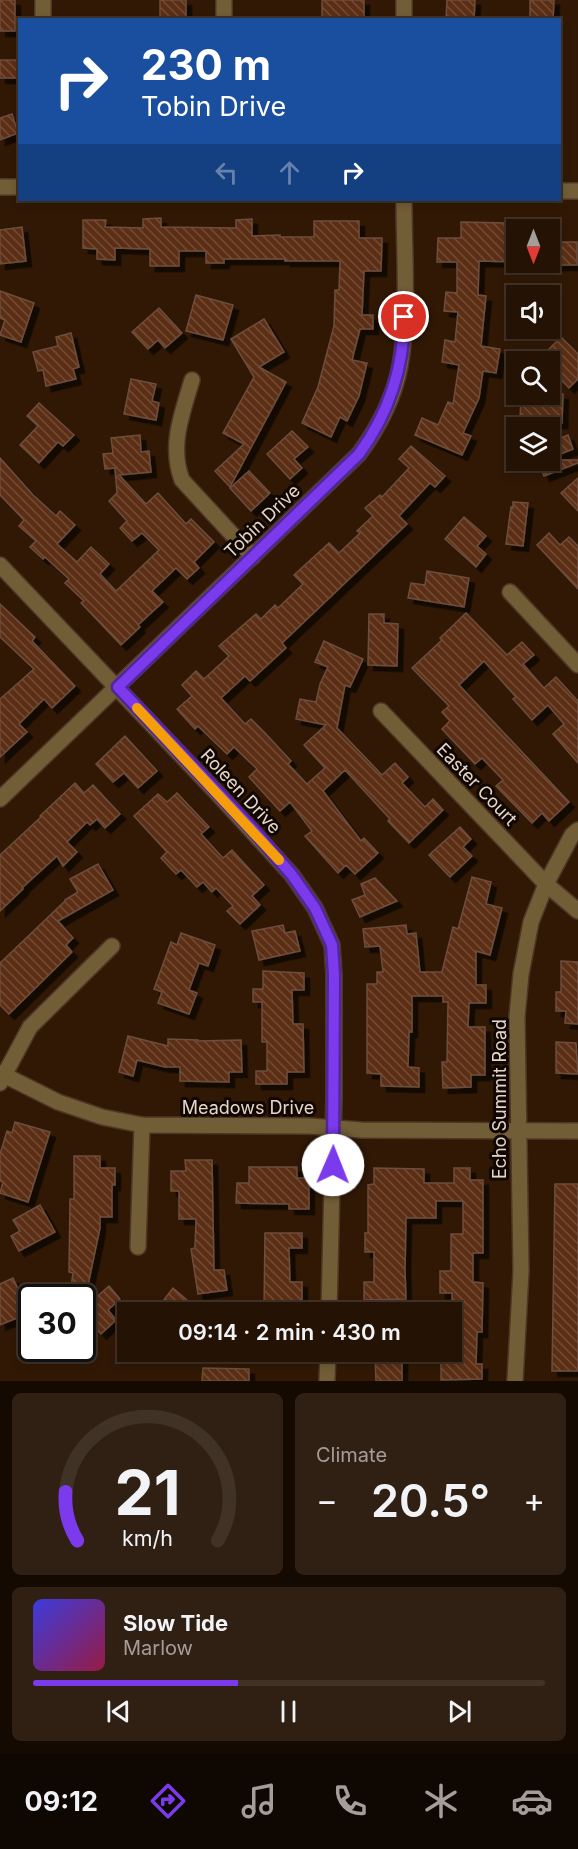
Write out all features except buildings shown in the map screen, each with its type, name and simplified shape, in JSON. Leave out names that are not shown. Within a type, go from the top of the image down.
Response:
[{"type":"street","points":[[43,0],[43,18]]},
{"type":"street","points":[[224,0],[224,18]]},
{"type":"street","points":[[404,0],[404,18]]},
{"type":"street","points":[[0,187],[18,187]]},
{"type":"street","points":[[561,191],[578,191]]},
{"type":"street","name":"Tobin Drive","points":[[0,799],[359,454],[372,437],[386,410],[400,368],[404,334],[404,201]]},
{"type":"street","points":[[192,380],[176,433],[177,466],[182,480],[253,557]]},
{"type":"street","name":"Roleen Drive","points":[[0,565],[254,831],[292,875],[315,908],[332,945],[334,1128],[329,1302]]},
{"type":"street","points":[[510,592],[578,665]]},
{"type":"street","name":"Easter Court","points":[[381,711],[546,884],[578,911]]},
{"type":"street","name":"Echo Summit Road","points":[[515,1381],[521,1270],[517,1017],[521,974],[531,922],[546,884],[572,835],[578,830]]},
{"type":"street","points":[[1,1077],[30,1027],[112,946]]},
{"type":"street","name":"Meadows Drive","points":[[1,1077],[58,1102],[102,1117],[142,1125],[309,1126],[361,1130],[578,1131]]},
{"type":"street","points":[[138,1247],[142,1125]]},
{"type":"street","points":[[327,1381],[328,1362]]},
{"type":"slow traffic","points":[[137,708],[279,860]]},
{"type":"route","points":[[333,1165],[334,975],[332,945],[315,908],[292,875],[254,831],[118,687],[359,454],[372,437],[386,410],[400,368],[404,317]]}]
